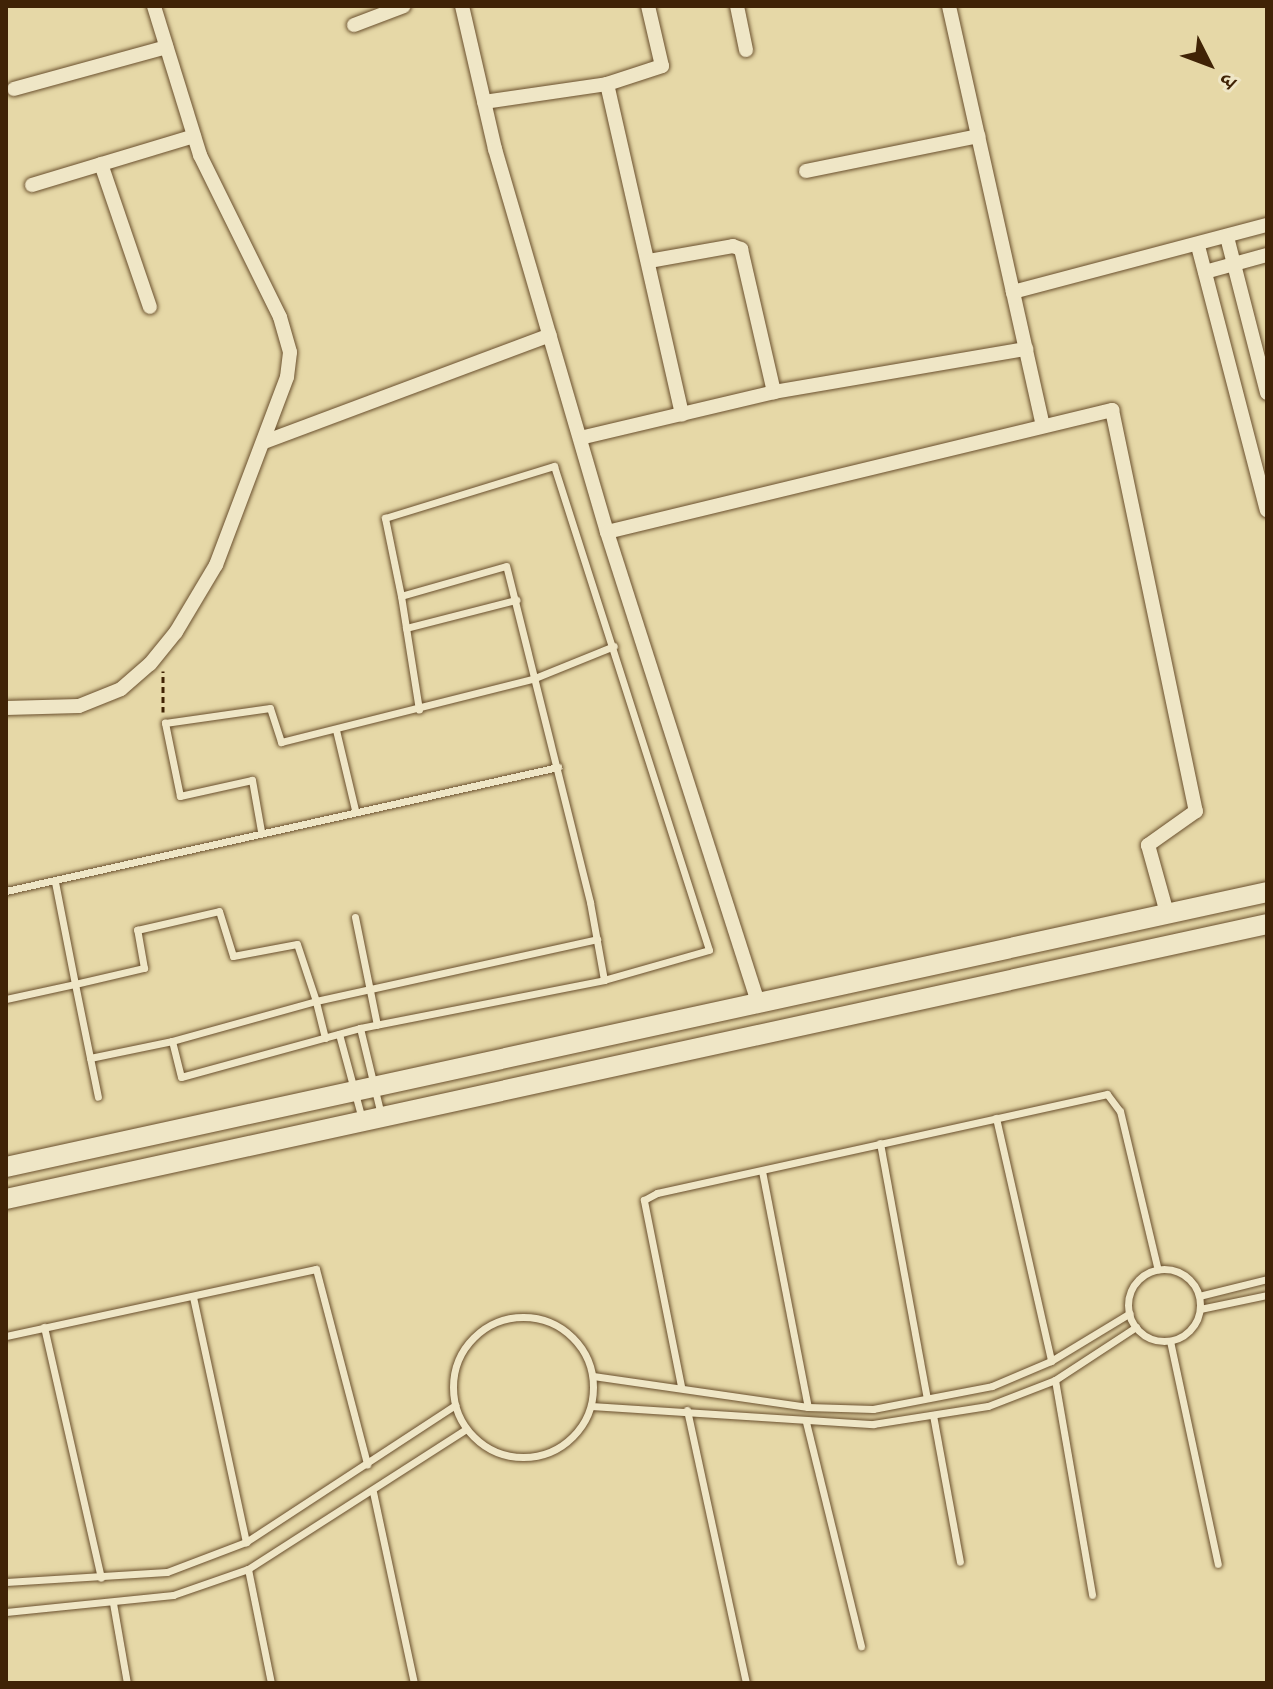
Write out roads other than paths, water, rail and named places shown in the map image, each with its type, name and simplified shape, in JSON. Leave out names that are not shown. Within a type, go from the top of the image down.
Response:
[{"type":"street","points":[[6,708],[79,706],[121,689],[165,646],[216,565],[287,377],[286,335],[194,136],[154,6]]},
{"type":"street","points":[[354,25],[404,6]]},
{"type":"street","points":[[462,6],[484,102],[607,532],[757,1000]]},
{"type":"street","points":[[484,102],[607,84],[662,66],[648,6]]},
{"type":"street","points":[[737,6],[746,50]]},
{"type":"street","points":[[949,6],[1043,426]]},
{"type":"street","points":[[14,89],[166,47]]},
{"type":"street","points":[[607,84],[682,415]]},
{"type":"street","points":[[32,185],[194,136]]},
{"type":"street","points":[[806,171],[978,136]]},
{"type":"street","points":[[101,164],[150,307]]},
{"type":"street","points":[[1013,292],[1198,246],[1267,225]]},
{"type":"street","points":[[1227,237],[1267,393]]},
{"type":"street","points":[[649,261],[733,246],[741,249],[774,392]]},
{"type":"street","points":[[1198,246],[1267,510]]},
{"type":"street","points":[[1205,272],[1267,255]]},
{"type":"street","points":[[264,442],[550,335]]},
{"type":"street","points":[[580,438],[774,392],[1026,349]]},
{"type":"street","points":[[607,532],[1112,410],[1196,811],[1148,845],[1167,913]]},
{"type":"street","points":[[6,1167],[757,1000],[1167,913],[1266,896]]},
{"type":"street","points":[[6,1199],[1267,924]]},
{"type":"lane","points":[[172,1041],[181,1077],[360,1028],[604,980],[709,950],[554,466],[385,518],[419,710]]},
{"type":"lane","points":[[401,596],[506,566],[558,767],[604,980]]},
{"type":"lane","points":[[406,628],[516,600]]},
{"type":"lane","points":[[261,831],[252,780],[180,796],[165,723],[270,708],[281,742],[419,710],[535,678],[614,646]]},
{"type":"lane","points":[[336,730],[355,810]]},
{"type":"lane","points":[[6,891],[55,882],[261,831],[558,767]]},
{"type":"lane","points":[[55,882],[98,1097]]},
{"type":"lane","points":[[6,999],[144,968],[137,930],[219,911],[233,956],[297,944],[325,1038]]},
{"type":"lane","points":[[355,917],[377,1025]]},
{"type":"lane","points":[[90,1058],[172,1041],[370,987],[597,939]]},
{"type":"lane","points":[[360,1028],[364,1086],[372,1117]]},
{"type":"lane","points":[[339,1034],[364,1086],[372,1117]]},
{"type":"lane","points":[[681,1386],[644,1200],[762,1171],[1107,1094],[1120,1111],[1158,1270]]},
{"type":"lane","points":[[996,1118],[1051,1361]]},
{"type":"lane","points":[[880,1143],[927,1398]]},
{"type":"lane","points":[[762,1171],[808,1407]]},
{"type":"lane","points":[[6,1336],[316,1269],[367,1464]]},
{"type":"lane","points":[[1158,1270],[1186,1277],[1199,1296],[1200,1309],[1190,1330],[1170,1341],[1147,1337],[1136,1327],[1130,1313],[1134,1286],[1158,1270]]},
{"type":"lane","points":[[1199,1296],[1267,1279]]},
{"type":"lane","points":[[1200,1309],[1267,1295]]},
{"type":"lane","points":[[193,1297],[246,1542]]},
{"type":"lane","points":[[593,1376],[681,1386],[808,1407],[873,1409],[992,1386],[1051,1361],[1130,1313]]},
{"type":"lane","points":[[522,1317],[561,1327],[576,1340],[593,1376],[591,1406],[568,1442],[528,1458],[486,1448],[466,1429],[455,1405],[453,1378],[459,1359],[477,1335],[503,1320],[522,1317]]},
{"type":"lane","points":[[44,1327],[101,1578]]},
{"type":"lane","points":[[591,1406],[873,1424],[988,1406],[1055,1380],[1136,1327]]},
{"type":"lane","points":[[1170,1341],[1218,1564]]},
{"type":"lane","points":[[1055,1380],[1092,1595]]},
{"type":"lane","points":[[6,1582],[167,1572],[246,1542],[455,1405]]},
{"type":"lane","points":[[687,1410],[746,1683]]},
{"type":"lane","points":[[933,1415],[960,1562]]},
{"type":"lane","points":[[806,1422],[861,1646]]},
{"type":"lane","points":[[6,1612],[173,1595],[248,1569],[373,1492],[466,1429]]},
{"type":"lane","points":[[373,1492],[414,1683]]},
{"type":"lane","points":[[248,1569],[271,1683]]},
{"type":"lane","points":[[113,1603],[127,1683]]}]
